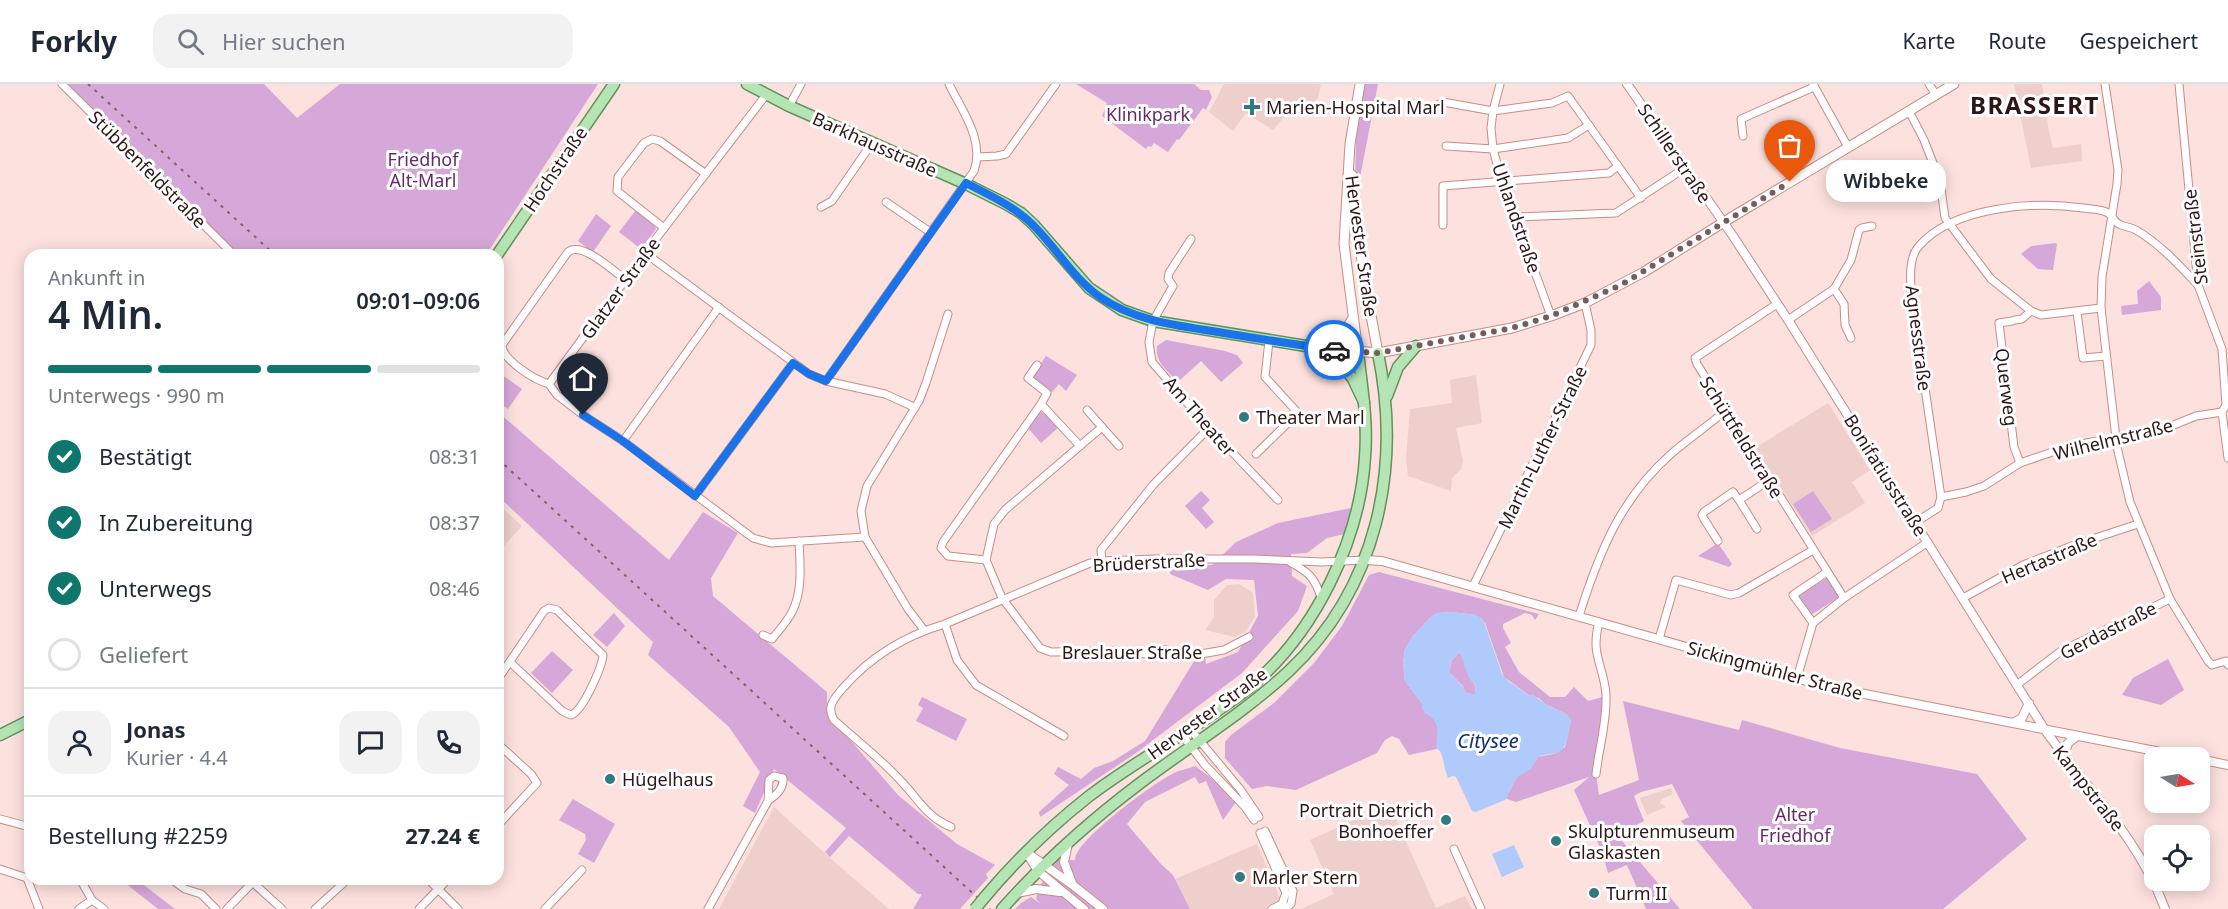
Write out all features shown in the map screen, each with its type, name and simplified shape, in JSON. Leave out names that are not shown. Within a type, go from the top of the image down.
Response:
[{"type":"main road","name":"Hochstraße","points":[[501,249],[614,84]]},
{"type":"main road","name":"Barkhausstraße","points":[[747,84],[789,106],[966,183],[1021,213],[1082,281],[1100,297],[1122,310],[1153,321],[1312,347]]},
{"type":"main road","name":"Hervester Straße","points":[[975,909],[1026,852],[1089,796],[1250,687],[1281,658],[1303,627],[1340,561],[1353,531],[1366,455],[1364,402],[1344,244],[1350,144],[1360,84]]},
{"type":"main road","points":[[1312,347],[1358,353],[1378,353],[1512,328],[1585,303],[1621,285],[1954,84]]},
{"type":"main road","name":"Hervester Straße","points":[[1002,909],[1069,841],[1140,783],[1196,745],[1262,694],[1307,652],[1334,617],[1365,560],[1377,521],[1386,473],[1388,442],[1386,399],[1364,278],[1354,202],[1350,144]]},
{"type":"main road","points":[[1327,349],[1338,342],[1353,318]]},
{"type":"main road","points":[[1386,399],[1398,367],[1416,346]]},
{"type":"main road","points":[[1312,347],[1342,366],[1353,379],[1364,402]]},
{"type":"main road","points":[[0,735],[24,723]]},
{"type":"street","name":"Stübbenfeldstraße","points":[[62,84],[228,249]]},
{"type":"street","points":[[789,106],[801,84]]},
{"type":"street","points":[[826,381],[879,309],[974,171],[978,157],[975,137],[949,84]]},
{"type":"street","points":[[978,157],[1006,154],[1056,84]]},
{"type":"street","name":"Uhlandstraße","points":[[1500,84],[1491,128],[1493,149],[1502,182],[1551,316]]},
{"type":"street","name":"Schillerstraße","points":[[1627,84],[1723,223]]},
{"type":"street","points":[[1929,84],[1936,95]]},
{"type":"street","points":[[2105,84],[2118,170],[2102,277],[2101,308],[2115,438],[2127,491],[2138,524],[2170,599],[2208,661],[2212,665],[2227,660]]},
{"type":"street","name":"Steinstraße","points":[[2180,84],[2198,285],[2222,349],[2226,405],[2222,412],[2228,458]]},
{"type":"street","points":[[1743,136],[1741,119],[1814,86],[1848,147]]},
{"type":"street","name":"Glatzer Straße","points":[[549,384],[645,253],[766,95]]},
{"type":"street","points":[[1436,106],[1443,102],[1493,111],[1552,103],[1568,96],[1641,198]]},
{"type":"street","points":[[1909,111],[1924,140],[1940,181],[1945,218],[1990,279],[2031,311],[2041,315],[2101,308]]},
{"type":"street","points":[[1446,146],[1493,149],[1568,138],[1589,125]]},
{"type":"street","points":[[664,228],[617,191],[618,177],[644,143],[652,140],[660,141],[706,174]]},
{"type":"street","points":[[821,207],[832,201],[872,143]]},
{"type":"street","points":[[1443,225],[1443,186],[1609,173],[1618,166]]},
{"type":"street","points":[[1516,217],[1616,213],[1685,168]]},
{"type":"street","points":[[886,202],[930,232]]},
{"type":"street","name":"Agnesstraße","points":[[1941,497],[1912,300],[1911,269],[1918,247],[1950,224],[1987,212],[2030,204],[2067,206],[2106,212],[2117,224],[2133,229],[2154,242],[2198,285]]},
{"type":"street","name":"Bonifatiusstraße","points":[[1723,223],[1778,304],[2045,730]]},
{"type":"street","points":[[1788,320],[1834,289],[1851,260],[1859,230],[1872,226]]},
{"type":"street","points":[[1153,321],[1173,286],[1168,279],[1169,273],[1191,239]]},
{"type":"street","points":[[504,338],[571,250],[578,248],[584,250],[626,280]]},
{"type":"street","points":[[645,253],[809,374],[826,381],[885,394],[914,407]]},
{"type":"street","points":[[1834,289],[1844,304],[1845,325],[1851,338]]},
{"type":"street","name":"Martin-Luther-Straße","points":[[1473,586],[1591,345],[1591,330],[1585,303]]},
{"type":"street","name":"Schüttfeldstraße","points":[[1778,304],[1695,357],[1697,364],[1768,481],[1844,598]]},
{"type":"street","points":[[623,441],[718,307]]},
{"type":"street","name":"Querweg","points":[[2020,463],[2014,447],[1999,323],[2022,319],[2031,311]]},
{"type":"street","points":[[2077,312],[2083,358],[2106,356]]},
{"type":"street","points":[[924,630],[908,609],[865,537],[861,511],[864,494],[926,384],[948,314]]},
{"type":"street","name":"Am Theater","points":[[1153,321],[1149,342],[1152,362],[1209,428],[1278,500]]},
{"type":"street","points":[[1256,454],[1298,413],[1265,377],[1269,341]]},
{"type":"street","points":[[504,356],[535,378],[549,384],[557,395],[583,415],[623,441],[753,538],[771,543],[865,537]]},
{"type":"street","points":[[695,496],[793,363]]},
{"type":"street","points":[[1037,365],[1028,378],[1047,393],[943,542],[942,551],[948,556],[986,560],[990,536],[998,517],[1102,427]]},
{"type":"street","points":[[1041,404],[1080,446]]},
{"type":"street","points":[[1087,410],[1119,446]]},
{"type":"street","points":[[1579,616],[1599,555],[1634,494],[1671,454],[1725,411]]},
{"type":"street","name":"Wilhelmstraße","points":[[1941,497],[1984,486],[2020,463],[2070,446],[2164,429],[2196,416],[2222,412]]},
{"type":"street","points":[[1102,561],[1101,550],[1128,516],[1153,485],[1209,428]]},
{"type":"street","points":[[1739,500],[1768,481]]},
{"type":"street","points":[[1718,541],[1702,515],[1733,492],[1757,529]]},
{"type":"street","points":[[1916,522],[1938,508],[1941,497]]},
{"type":"street","name":"Hertastraße","points":[[1963,598],[2023,565],[2138,524]]},
{"type":"street","points":[[763,635],[772,639],[792,613],[796,603],[800,574],[799,541]]},
{"type":"street","points":[[1797,678],[1813,622],[1844,598],[1928,542]]},
{"type":"street","points":[[1659,639],[1676,580],[1731,595],[1739,593],[1813,550]]},
{"type":"street","name":"Brüderstraße","points":[[951,827],[937,821],[916,801],[900,780],[830,714],[832,700],[869,661],[890,647],[924,630],[945,624],[1002,598],[1090,563],[1155,559],[1365,560]]},
{"type":"street","name":"Breslauer Straße","points":[[986,560],[1002,598],[1040,648],[1051,652],[1117,651],[1146,654],[1159,649],[1195,655],[1224,650],[1249,637]]},
{"type":"street","name":"Sickingmühler Straße","points":[[1365,560],[1382,561],[1851,692],[2144,749]]},
{"type":"street","points":[[1288,561],[1307,572],[1315,580],[1321,597]]},
{"type":"street","points":[[1813,622],[1793,595],[1827,572]]},
{"type":"street","name":"Gerdastraße","points":[[2018,684],[2061,651],[2170,599]]},
{"type":"street","points":[[504,670],[544,612],[549,608],[557,610],[603,655],[582,705],[577,713],[571,715],[562,711],[510,662]]},
{"type":"street","points":[[1596,774],[1606,715],[1604,683],[1596,656],[1595,641],[1599,622]]},
{"type":"street","points":[[945,624],[957,660],[976,686],[1064,736]]},
{"type":"street","points":[[2013,723],[2022,718],[2029,703]]},
{"type":"street","name":"Kampstraße","points":[[2045,730],[2131,842],[2158,891],[2165,909]]},
{"type":"street","points":[[1186,732],[1196,745],[1205,765],[1256,818]]},
{"type":"street","points":[[2064,757],[2068,743],[2077,736]]},
{"type":"street","points":[[504,749],[531,774],[537,783],[504,819]]},
{"type":"street","points":[[2210,761],[2228,765]]},
{"type":"street","points":[[708,909],[768,801]]},
{"type":"street","points":[[0,819],[24,825]]},
{"type":"street","points":[[1272,909],[1282,904],[1286,893],[1262,832],[1293,891],[1291,904],[1283,909]]},
{"type":"street","points":[[1069,841],[1064,862],[1074,886]]},
{"type":"street","points":[[1454,849],[1481,909]]},
{"type":"street","points":[[1026,852],[1038,871],[1084,909]]},
{"type":"street","points":[[0,869],[24,877]]},
{"type":"street","points":[[545,909],[582,870]]},
{"type":"street","points":[[1038,871],[1074,886],[1103,909]]},
{"type":"street","points":[[30,885],[39,909]]},
{"type":"street","points":[[82,885],[92,900],[104,909]]},
{"type":"street","points":[[179,885],[185,890],[201,894],[216,909]]},
{"type":"street","points":[[227,909],[249,885]]},
{"type":"street","points":[[258,885],[282,909]]},
{"type":"street","points":[[315,909],[341,885]]},
{"type":"street","points":[[434,885],[459,909]]},
{"type":"street","points":[[419,909],[442,885]]},
{"type":"street","points":[[1016,893],[1036,889],[1062,892]]},
{"type":"street","points":[[79,909],[92,900]]},
{"type":"shaded area","name":"Marien-Hospital Marl","points":[[1224,84],[1321,84],[1318,98],[1307,109],[1298,101],[1273,130],[1246,113],[1233,131],[1209,112]]},
{"type":"shaded area","points":[[2014,84],[2042,84],[2053,148],[2081,144],[2082,161],[2031,168]]},
{"type":"shaded area","points":[[1476,375],[1482,423],[1456,428],[1463,461],[1461,469],[1452,478],[1451,491],[1408,476],[1406,459],[1410,409],[1452,403],[1450,380]]},
{"type":"shaded area","points":[[1828,403],[1870,470],[1852,482],[1865,503],[1812,536],[1755,448]]},
{"type":"shaded area","points":[[504,510],[522,526],[504,546]]},
{"type":"shaded area","points":[[1239,584],[1253,593],[1255,617],[1245,632],[1234,637],[1205,630],[1214,617],[1214,600],[1227,585]]},
{"type":"shaded area","points":[[1671,788],[1673,794],[1662,799],[1660,803],[1666,807],[1647,815],[1640,798]]},
{"type":"shaded area","points":[[1389,804],[1436,908],[1465,896],[1472,909],[1301,909],[1334,894],[1310,840]]},
{"type":"shaded area","points":[[774,807],[830,858],[889,909],[719,909]]},
{"type":"shaded area","name":"Marler Stern","points":[[1257,844],[1281,900],[1267,906],[1268,909],[1190,909],[1175,879]]},
{"type":"green space","name":"Friedhof Alt-Marl","points":[[67,84],[264,84],[297,118],[340,84],[598,84],[490,249],[233,249]]},
{"type":"green space","name":"Klinikpark","points":[[1076,84],[1194,84],[1201,90],[1209,90],[1212,97],[1206,110],[1203,108],[1168,152],[1154,143],[1146,149],[1102,116],[1107,103]]},
{"type":"green space","points":[[1364,84],[1378,84],[1358,188],[1355,187],[1356,134]]},
{"type":"green space","points":[[636,210],[654,224],[656,229],[641,249],[619,232]]},
{"type":"green space","points":[[596,214],[611,226],[593,252],[578,241]]},
{"type":"green space","points":[[2057,244],[2053,270],[2038,269],[2021,254],[2031,246]]},
{"type":"green space","points":[[2149,281],[2161,297],[2161,310],[2122,315],[2121,306],[2138,304],[2137,291]]},
{"type":"green space","points":[[1166,340],[1225,351],[1237,355],[1243,363],[1221,382],[1201,361],[1180,380],[1176,380],[1162,365],[1158,356],[1157,346]]},
{"type":"green space","points":[[1046,356],[1077,375],[1066,391],[1059,384],[1052,392],[1033,378]]},
{"type":"green space","points":[[504,376],[522,389],[508,409],[504,406]]},
{"type":"green space","points":[[1042,412],[1059,427],[1041,443],[1028,428],[1038,413]]},
{"type":"green space","points":[[504,417],[669,560],[703,512],[738,533],[711,578],[713,596],[827,692],[827,715],[831,722],[852,742],[898,795],[957,844],[995,865],[986,874],[988,878],[960,909],[913,909],[922,894],[918,894],[849,836],[830,857],[825,852],[846,828],[774,769],[755,813],[743,806],[760,772],[729,727],[648,655],[653,642],[504,502]]},
{"type":"green space","points":[[1201,491],[1210,500],[1202,508],[1214,522],[1206,529],[1185,506]]},
{"type":"green space","points":[[1813,491],[1832,519],[1811,532],[1793,504]]},
{"type":"green space","points":[[1351,508],[1345,534],[1327,538],[1307,553],[1291,554],[1292,576],[1307,586],[1298,611],[1242,673],[1136,753],[1040,817],[1039,812],[1069,785],[1054,774],[1058,767],[1081,779],[1094,768],[1113,761],[1145,741],[1196,658],[1205,656],[1206,664],[1238,652],[1258,616],[1254,580],[1226,579],[1208,590],[1170,574],[1172,564],[1212,565],[1236,542],[1278,523]]},
{"type":"green space","points":[[1718,543],[1732,564],[1729,567],[1698,556]]},
{"type":"green space","name":"Alter Friedhof","points":[[1379,572],[1539,614],[1535,620],[1532,615],[1525,613],[1503,624],[1511,643],[1505,647],[1519,672],[1550,697],[1565,697],[1574,687],[1588,701],[1606,696],[1596,774],[1599,795],[1639,780],[1623,701],[1739,730],[1742,720],[1840,748],[1977,774],[2027,839],[1943,909],[1753,909],[1681,821],[1689,817],[1672,784],[1634,796],[1644,821],[1617,835],[1680,909],[1646,909],[1627,865],[1608,873],[1602,852],[1574,790],[1589,777],[1516,802],[1507,799],[1517,777],[1537,757],[1554,754],[1565,747],[1571,720],[1564,713],[1545,704],[1539,698],[1530,696],[1504,677],[1485,623],[1476,615],[1451,612],[1438,613],[1431,617],[1413,636],[1405,649],[1403,663],[1405,681],[1437,725],[1437,749],[1409,755],[1399,739],[1392,736],[1385,740],[1377,753],[1296,790],[1267,786],[1252,789],[1225,758],[1225,742],[1274,703],[1314,663],[1342,626],[1369,575]]},
{"type":"green space","points":[[1827,578],[1839,597],[1811,615],[1798,596]]},
{"type":"green space","points":[[614,613],[625,626],[607,647],[593,635]]},
{"type":"green space","points":[[552,651],[573,670],[552,693],[531,673]]},
{"type":"green space","points":[[1460,652],[1475,686],[1476,693],[1473,695],[1465,692],[1463,686],[1449,672],[1452,660]]},
{"type":"green space","points":[[2168,659],[2184,690],[2161,705],[2122,695],[2133,678]]},
{"type":"green space","points":[[922,697],[967,719],[956,741],[916,721],[923,708],[918,705]]},
{"type":"green space","points":[[1195,766],[1214,780],[1236,802],[1223,820],[1206,781],[1199,784],[1195,777],[1145,802],[1127,824],[1173,875],[1190,909],[1015,909],[1031,897],[1041,904],[1036,899],[1039,888],[1058,860],[1075,860],[1078,851],[1087,840],[1116,813],[1163,780]]},
{"type":"green space","points":[[573,799],[615,824],[594,863],[578,854],[586,840],[585,834],[559,820]]},
{"type":"green space","points":[[128,885],[144,885],[175,909],[158,909]]},
{"type":"water","name":"Citysee","points":[[1438,613],[1476,615],[1483,619],[1502,674],[1508,681],[1530,696],[1532,694],[1545,704],[1568,715],[1571,720],[1563,749],[1557,753],[1539,756],[1531,769],[1517,777],[1507,799],[1476,812],[1472,811],[1456,777],[1448,778],[1440,751],[1437,749],[1437,727],[1405,681],[1403,663],[1405,649],[1413,636]],"holes":[[[1460,652],[1469,678],[1475,686],[1476,693],[1473,695],[1465,692],[1449,672],[1452,660]]]},
{"type":"water","points":[[1514,845],[1524,867],[1502,877],[1492,854]]},
{"type":"railway","points":[[88,84],[268,249]]},
{"type":"railway","points":[[504,464],[990,909]]},
{"type":"way so far","points":[[1334,350],[1378,353],[1512,328],[1551,316],[1585,303],[1621,285],[1790,182]]},
{"type":"place","name":"Marien-Hospital Marl","points":[[1252,107]]},
{"type":"place","name":"Wibbeke","points":[[1790,182]]},
{"type":"place","name":"Theater Marl","points":[[1244,417]]},
{"type":"place","name":"Hügelhaus","points":[[610,779]]},
{"type":"place","name":"Portrait Dietrich Bonhoeffer","points":[[1446,820]]},
{"type":"place","name":"Skulpturenmuseum Glaskasten","points":[[1556,841]]},
{"type":"place","name":"Marler Stern","points":[[1240,877]]},
{"type":"place","name":"Turm II","points":[[1594,893]]},
{"type":"district","name":"BRASSERT","points":[[2035,104]]},
{"type":"route","points":[[583,415],[623,441],[695,496],[793,363],[809,374],[826,381],[966,183],[1021,213],[1089,288],[1122,310],[1153,321],[1334,350]]}]
